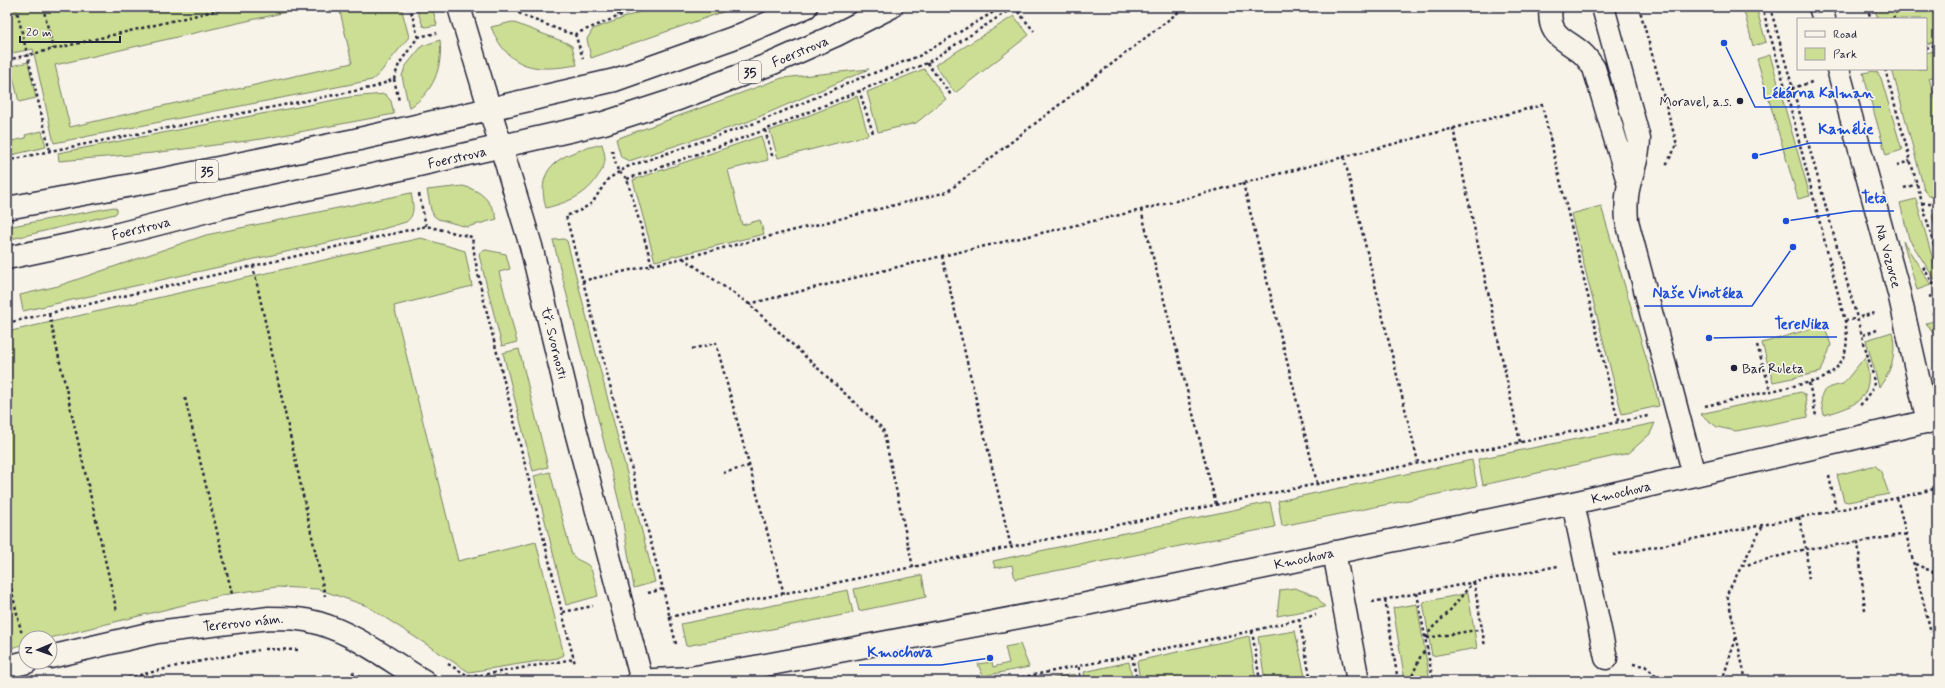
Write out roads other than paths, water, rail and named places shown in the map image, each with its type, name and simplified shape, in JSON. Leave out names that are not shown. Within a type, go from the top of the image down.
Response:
[{"type":"street","name":"tř. Svornosti","points":[[459,7],[531,246],[576,431],[642,681]]},
{"type":"street","name":"35","points":[[7,208],[243,164],[490,110],[615,80],[733,38],[806,7]]},
{"type":"street","name":"Foerstrova","points":[[7,258],[115,235],[227,206],[604,123],[678,99],[794,54],[836,35],[891,7]]},
{"type":"street","points":[[1551,7],[1551,20],[1556,33],[1563,41],[1584,55],[1594,68],[1629,186]]},
{"type":"street","points":[[1603,7],[1639,139],[1639,151],[1629,186],[1626,206],[1627,221],[1694,475]]},
{"type":"street","points":[[1820,7],[1824,18]]},
{"type":"street","name":"Na Vozovce","points":[[1838,70],[1900,293],[1933,420]]},
{"type":"street","name":"Kmochova","points":[[637,681],[689,678],[756,667],[1067,608],[1573,503],[1933,420]]},
{"type":"street","points":[[1573,503],[1606,658]]},
{"type":"street","points":[[1334,552],[1358,681]]},
{"type":"street","name":"Tererovo nám.","points":[[58,655],[156,632],[269,618],[303,619],[335,628],[424,681]]},
{"type":"street","points":[[7,667],[18,664]]},
{"type":"place","name":"Lékárna Kalman","points":[[1724,43]]},
{"type":"place","name":"Moravel, a.s.","points":[[1740,101]]},
{"type":"place","name":"Kamélie","points":[[1755,156]]},
{"type":"place","name":"Teta","points":[[1786,221]]},
{"type":"place","name":"Naše Vinotéka","points":[[1793,247]]},
{"type":"place","name":"TereNika","points":[[1709,338]]},
{"type":"place","name":"Bar Ruleta","points":[[1734,368]]},
{"type":"place","name":"Kmochova","points":[[990,658]]}]
